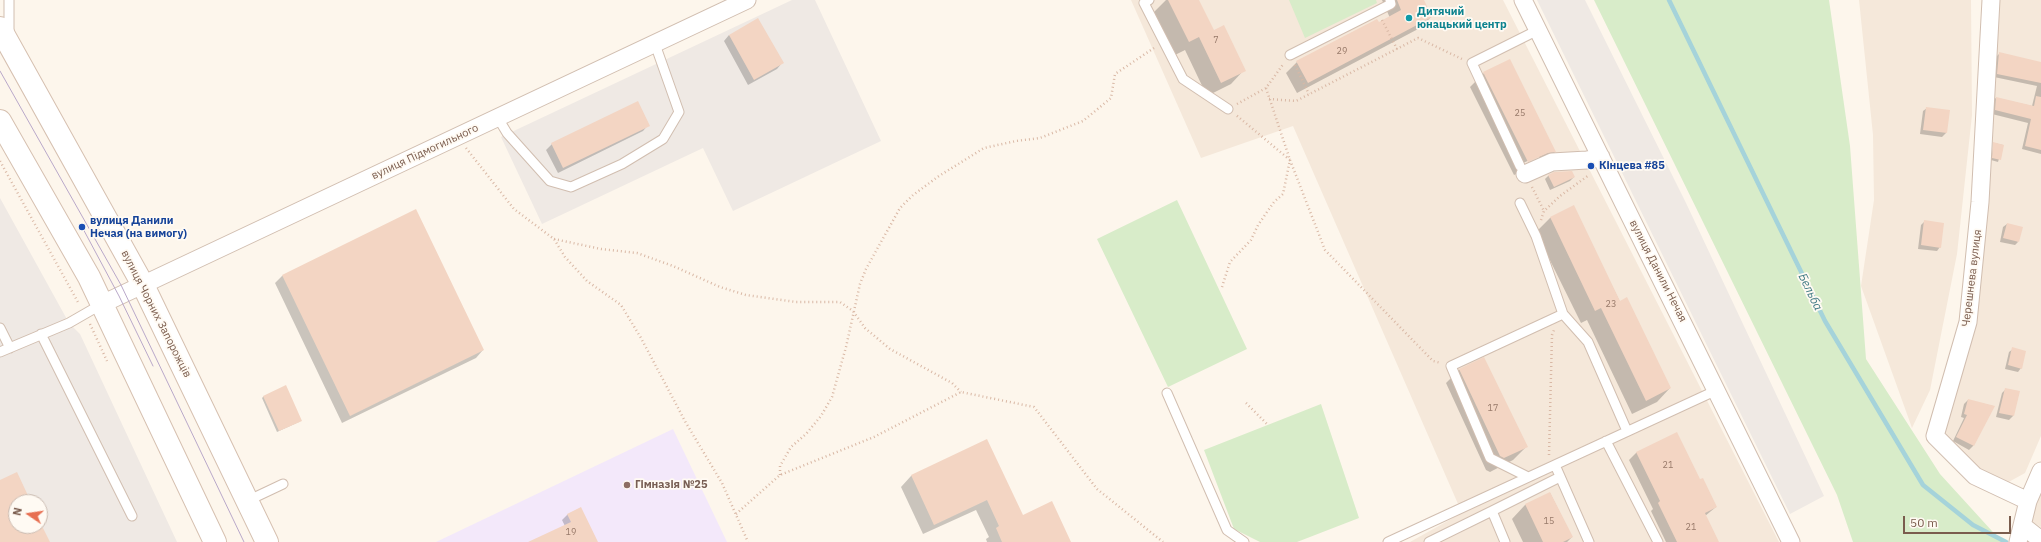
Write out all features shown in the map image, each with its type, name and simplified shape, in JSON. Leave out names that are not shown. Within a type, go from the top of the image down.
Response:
[{"type":"main road","name":"вулиця Чорних Запорожців","points":[[5,36],[143,285],[267,542]]},
{"type":"main road","points":[[0,121],[93,309],[215,542]]},
{"type":"street","name":"вулиця Підмогильного","points":[[93,309],[747,0]]},
{"type":"street","name":"вулиця Данили Нечая","points":[[1524,0],[1791,542]]},
{"type":"street","name":"Черешнева вулиця","points":[[1991,0],[1980,202],[1968,322],[1935,436],[1975,476],[2028,501]]},
{"type":"street","points":[[1523,170],[1552,162],[1603,160]]},
{"type":"street","points":[[2041,471],[2028,501],[2020,535],[2041,540]]},
{"type":"lane","points":[[5,36],[9,0]]},
{"type":"lane","points":[[1149,0],[1144,3],[1183,79],[1228,109]]},
{"type":"lane","points":[[1290,55],[1391,4],[1390,0]]},
{"type":"lane","points":[[1523,170],[1472,63],[1538,30]]},
{"type":"lane","points":[[498,118],[507,133],[550,181],[572,187],[622,164],[663,139],[679,112],[655,44]]},
{"type":"lane","points":[[1520,203],[1536,236],[1563,314],[1588,342],[1627,431]]},
{"type":"lane","points":[[0,352],[69,323],[93,309]]},
{"type":"lane","points":[[1528,477],[1490,458],[1451,366],[1563,314]]},
{"type":"lane","points":[[0,328],[10,348]]},
{"type":"lane","points":[[41,334],[132,516]]},
{"type":"lane","points":[[1388,542],[1717,390]]},
{"type":"lane","points":[[1167,393],[1227,530],[1244,542]]},
{"type":"lane","points":[[1606,441],[1658,542]]},
{"type":"lane","points":[[1552,466],[1560,477],[1589,542]]},
{"type":"lane","points":[[1429,542],[1560,477]]},
{"type":"lane","points":[[247,501],[283,484]]},
{"type":"lane","points":[[1492,511],[1505,542]]},
{"type":"path","points":[[1377,11],[1397,49]]},
{"type":"path","points":[[1268,99],[1296,100],[1418,38],[1472,63]]},
{"type":"path","points":[[780,475],[780,466],[791,446],[811,428],[832,397],[846,347],[860,284],[866,269],[900,208],[939,176],[984,148],[1016,140],[1040,138],[1083,120],[1111,98],[1114,74],[1164,41]]},
{"type":"path","points":[[1290,160],[1228,109],[1266,88],[1290,55],[1309,94]]},
{"type":"path","points":[[1266,88],[1268,99],[1290,160],[1325,250],[1433,361]]},
{"type":"path","points":[[456,138],[475,157],[514,209],[554,239],[565,257],[587,281],[621,305],[641,338],[686,424],[722,483],[748,542]]},
{"type":"path","points":[[1222,287],[1230,262],[1251,240],[1258,225],[1274,202],[1283,194],[1290,160]]},
{"type":"path","points":[[1536,236],[1544,211],[1603,160]]},
{"type":"path","points":[[0,161],[93,309],[108,363]]},
{"type":"path","points":[[554,239],[601,249],[637,254],[673,266],[720,286],[746,294],[796,302],[840,302],[853,311],[865,328],[890,349],[952,383],[961,392],[1034,407],[1097,489],[1163,542]]},
{"type":"path","points":[[1552,466],[1552,335],[1563,314]]},
{"type":"path","points":[[736,514],[780,475],[874,437],[961,392]]},
{"type":"path","points":[[1246,403],[1268,425]]},
{"type":"shaded area","points":[[792,0],[815,0],[881,141],[733,211],[703,148],[542,224],[501,137]]},
{"type":"shaded area","points":[[1131,0],[1503,0],[1779,542],[1410,542],[1462,513],[1293,126],[1201,158]]},
{"type":"shaded area","points":[[1537,0],[1585,0],[1686,203],[1824,496],[1790,514]]},
{"type":"shaded area","points":[[1859,0],[1971,0],[1972,115],[1957,254],[1930,390],[1912,428],[1861,286],[1874,200],[1873,135]]},
{"type":"shaded area","points":[[1996,0],[2041,0],[2041,436],[2025,473],[2005,484],[1967,463],[1944,440],[1972,323]]},
{"type":"shaded area","points":[[0,198],[69,323],[80,334],[177,542],[0,542]]},
{"type":"shaded area","name":"Гімназія №25","points":[[673,429],[727,542],[436,542]]},
{"type":"shaded area","points":[[2041,493],[2041,527],[2029,520]]},
{"type":"green space","points":[[1289,0],[1376,0],[1377,3],[1305,38]]},
{"type":"green space","points":[[1594,0],[1829,0],[1850,146],[1866,359],[1940,474],[2002,542],[1853,542],[1837,495]]},
{"type":"green space","points":[[1177,200],[1247,349],[1168,387],[1097,239]]},
{"type":"green space","points":[[1321,404],[1359,518],[1297,542],[1260,542],[1234,529],[1204,450]]},
{"type":"building","points":[[1168,0],[1199,0],[1214,30],[1224,25],[1246,71],[1221,83],[1199,37],[1189,42]]},
{"type":"building","points":[[1397,0],[1424,0],[1432,17],[1308,83],[1296,61],[1377,19],[1379,22],[1401,10]]},
{"type":"building","points":[[758,18],[784,63],[754,80],[729,35]]},
{"type":"building","points":[[1999,52],[2041,62],[2041,83],[1997,74]]},
{"type":"building","points":[[1510,59],[1556,152],[1548,153],[1528,162],[1483,72]]},
{"type":"building","points":[[2036,96],[2041,97],[2041,150],[2025,146],[2031,119],[1995,110],[1996,97],[2034,106]]},
{"type":"building","points":[[638,101],[650,126],[563,168],[551,143]]},
{"type":"building","points":[[1926,107],[1950,110],[1947,133],[1923,130]]},
{"type":"building","points":[[1993,142],[2004,145],[2001,160],[1992,158]]},
{"type":"building","points":[[1572,171],[1575,177],[1554,187],[1548,175],[1554,172]]},
{"type":"building","points":[[1574,205],[1620,301],[1627,297],[1671,388],[1646,401],[1601,308],[1595,311],[1550,217]]},
{"type":"building","points":[[416,209],[484,350],[350,416],[282,275]]},
{"type":"building","points":[[1924,220],[1944,223],[1941,248],[1921,245]]},
{"type":"building","points":[[2007,223],[2023,227],[2019,242],[2003,238]]},
{"type":"building","points":[[2012,347],[2026,351],[2022,369],[2008,365]]},
{"type":"building","points":[[1484,357],[1528,447],[1504,458],[1500,456],[1459,369]]},
{"type":"building","points":[[286,385],[302,421],[279,431],[263,396]]},
{"type":"building","points":[[2005,388],[2020,391],[2014,416],[1999,413]]},
{"type":"building","points":[[1968,399],[1995,406],[1974,446],[1956,437],[1967,415],[1964,414]]},
{"type":"building","points":[[1677,432],[1700,479],[1703,478],[1717,507],[1705,513],[1719,542],[1677,542],[1658,503],[1660,501],[1636,452]]},
{"type":"building","points":[[987,439],[1023,515],[1052,501],[1071,542],[1002,542],[996,528],[999,526],[987,500],[934,525],[911,475]]},
{"type":"building","points":[[17,472],[27,494],[8,494],[8,534],[46,534],[50,542],[0,542],[0,480]]},
{"type":"building","points":[[1550,492],[1573,537],[1563,542],[1543,542],[1525,504]]},
{"type":"building","points":[[581,507],[598,542],[528,542],[571,522],[567,514]]},
{"type":"waterway","name":"Бельба","points":[[1669,0],[1825,321],[1923,485],[1973,525],[2006,542]]},
{"type":"tram line","points":[[0,71],[121,285],[244,542]]},
{"type":"tram line","points":[[81,225],[119,296],[153,366]]},
{"type":"place","name":"Дитячий юнацький центр","points":[[1409,18]]},
{"type":"place","name":"Кінцева #85","points":[[1591,166]]},
{"type":"place","name":"вулиця Данили Нечая (на вимогу)","points":[[82,227]]},
{"type":"place","name":"Гімназія №25","points":[[627,485]]}]
